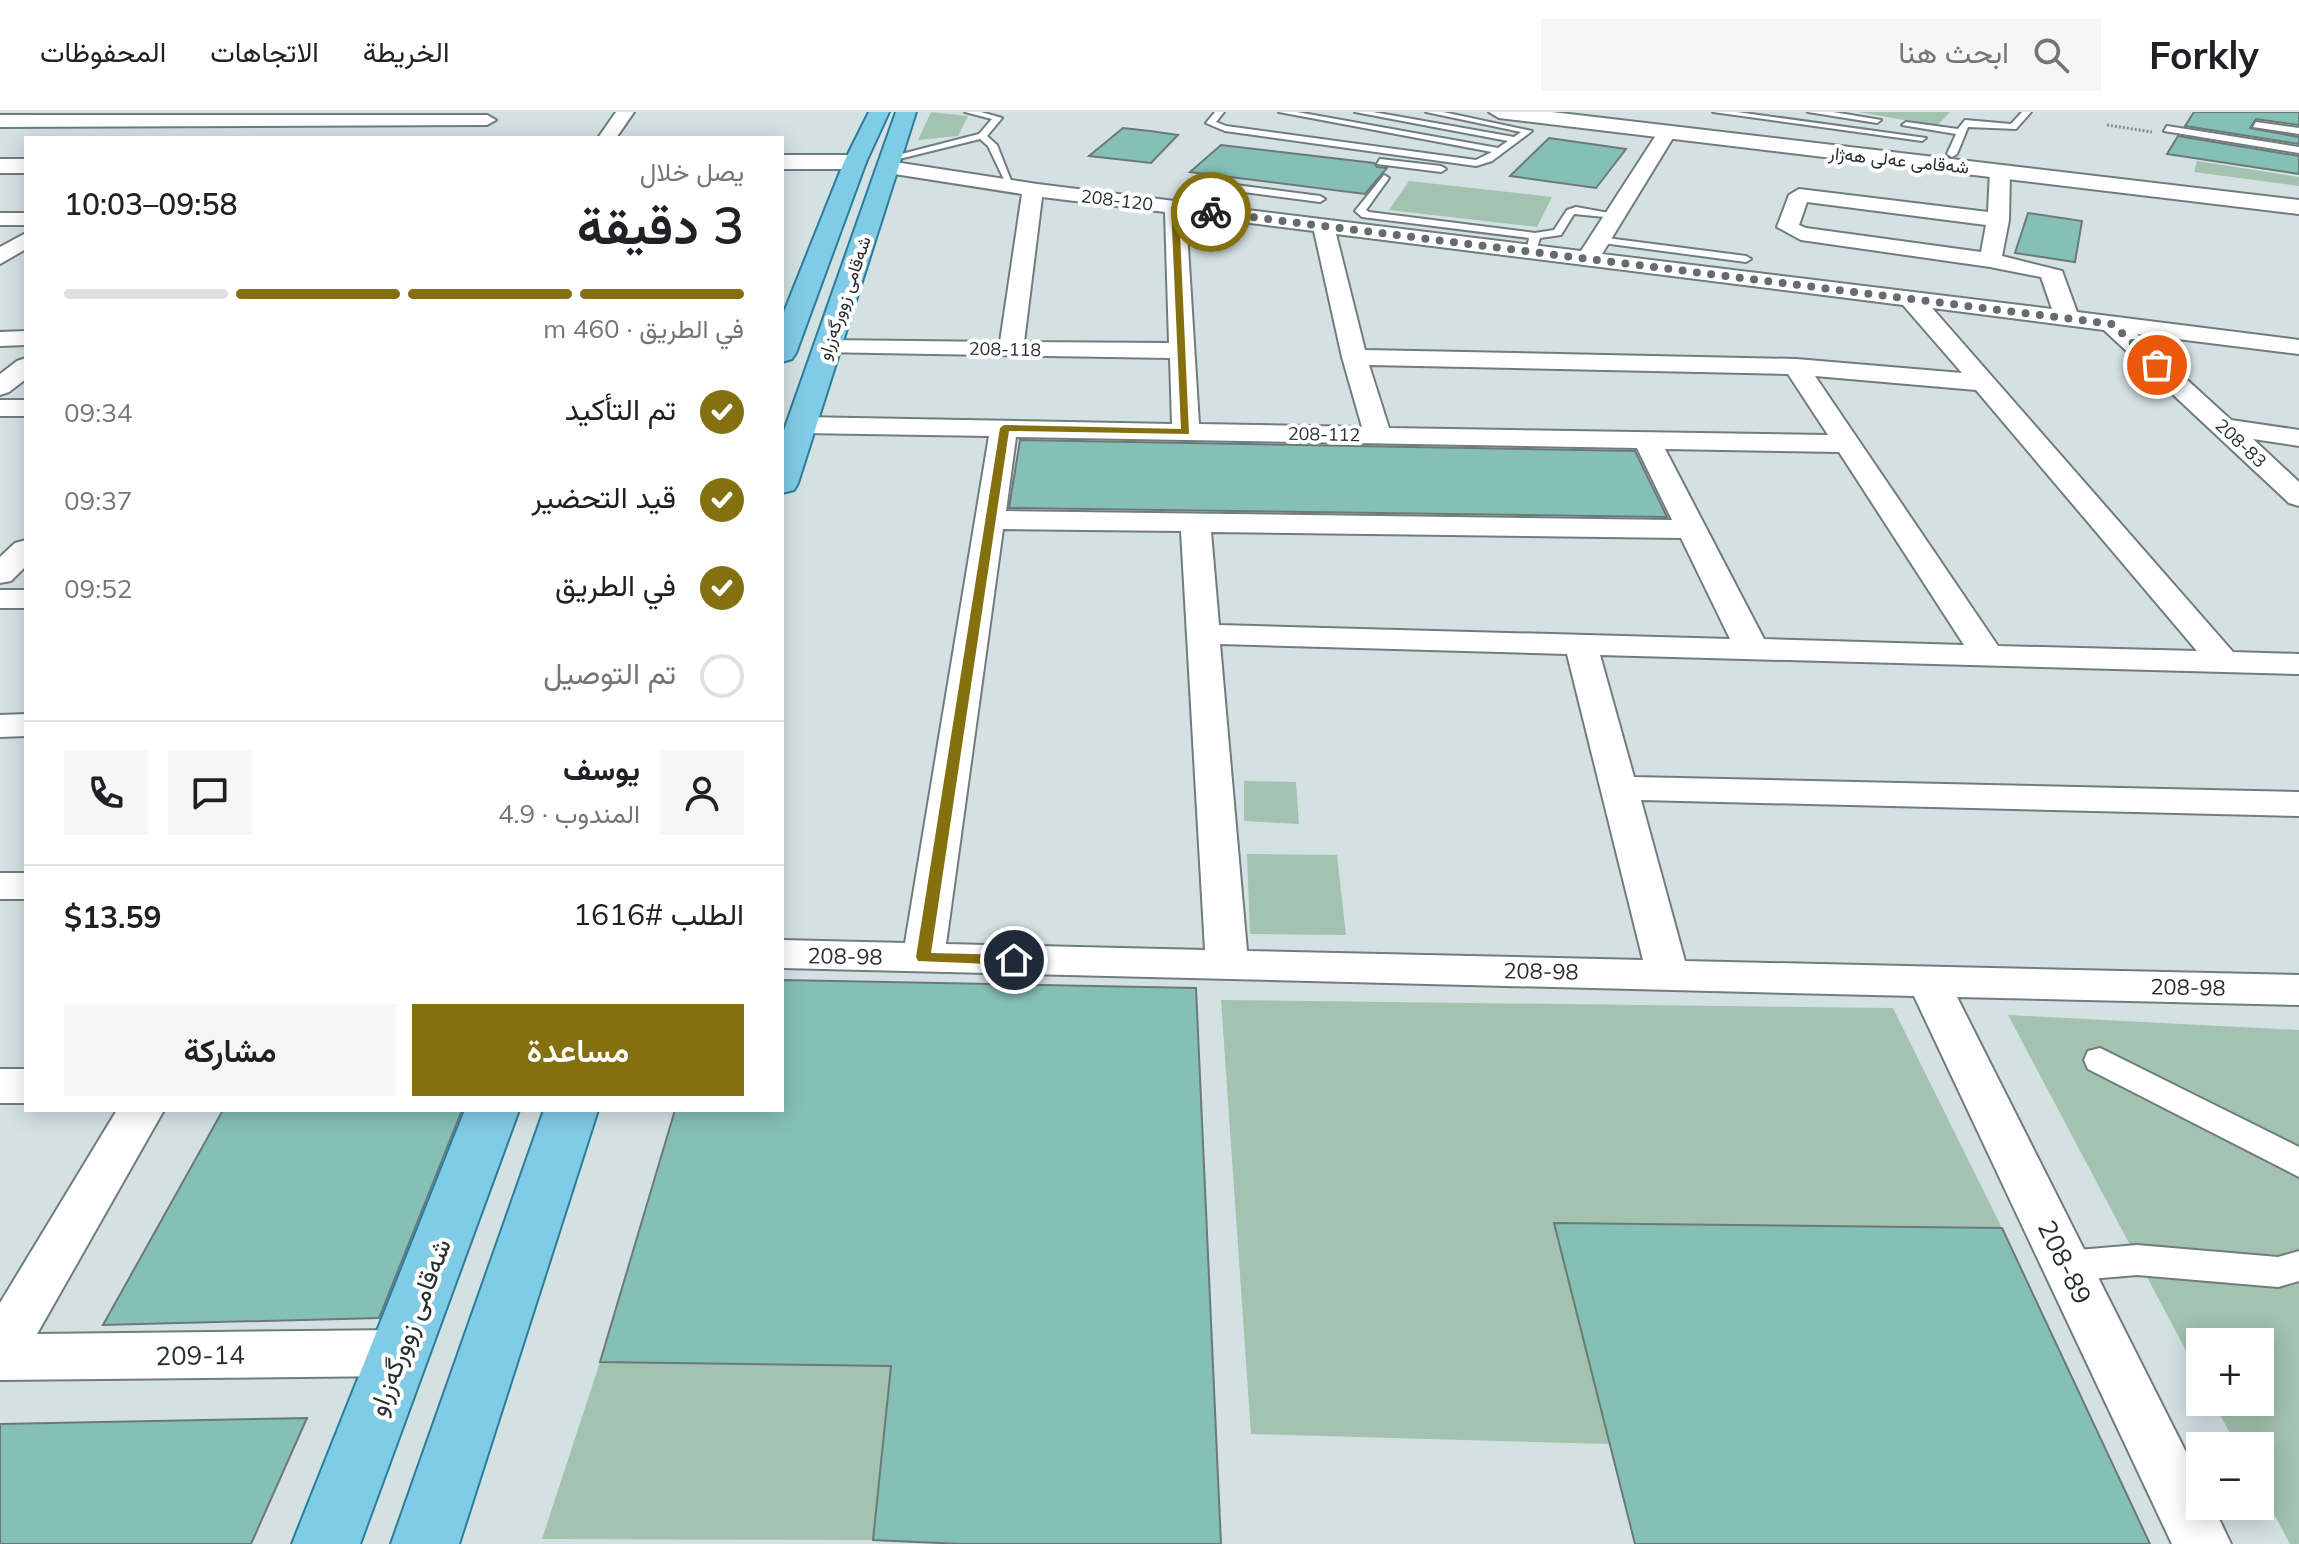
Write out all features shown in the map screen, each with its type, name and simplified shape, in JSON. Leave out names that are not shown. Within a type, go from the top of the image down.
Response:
[{"type":"main road","name":"شەقامی زوورگەزراو","points":[[784,342],[855,162],[879,112]]},
{"type":"main road","name":"شەقامی زوورگەزراو","points":[[784,477],[906,112]]},
{"type":"main road","name":"شەقامی عەلی هەژار","points":[[1499,112],[2299,207]]},
{"type":"main road","name":"شەقامی عەلی هەژار","points":[[1583,112],[1959,137],[2299,192]]},
{"type":"main road","points":[[784,162],[855,162]]},
{"type":"main road","points":[[0,166],[24,166]]},
{"type":"main road","name":"شەقامی زوورگەزراو","points":[[326,1544],[491,1112]]},
{"type":"main road","points":[[425,1544],[570,1112]]},
{"type":"street","points":[[608,136],[625,112]]},
{"type":"street","points":[[5,119],[491,116]]},
{"type":"street","points":[[471,136],[491,116]]},
{"type":"street","points":[[1593,249],[1667,133]]},
{"type":"street","name":"208-120","points":[[889,163],[1022,188],[1324,226],[1593,249],[1911,299],[2299,347]]},
{"type":"street","points":[[1990,260],[1998,220],[2000,171]]},
{"type":"street","points":[[1011,349],[1022,188]]},
{"type":"street","points":[[1998,220],[1799,195],[1788,227],[1801,234],[1990,260],[2048,272],[2054,276],[2067,318]]},
{"type":"street","points":[[1175,207],[1186,432]]},
{"type":"street","points":[[0,219],[24,219]]},
{"type":"street","points":[[1324,226],[1354,357],[1378,435]]},
{"type":"street","points":[[0,257],[24,240]]},
{"type":"street","points":[[1911,299],[2224,662]]},
{"type":"street","name":"208-83","points":[[2112,324],[2299,497]]},
{"type":"street","points":[[0,339],[24,338]]},
{"type":"street","name":"208-118","points":[[827,347],[1182,351]]},
{"type":"street","points":[[1354,357],[1796,367],[1984,383]]},
{"type":"street","points":[[1796,367],[1988,656]]},
{"type":"street","points":[[0,387],[24,368]]},
{"type":"street","points":[[0,408],[24,408]]},
{"type":"street","name":"208-112","points":[[801,425],[1848,444]]},
{"type":"street","points":[[2224,427],[2299,438]]},
{"type":"street","points":[[923,957],[1004,428]]},
{"type":"street","points":[[1647,440],[1752,649]]},
{"type":"street","points":[[990,520],[1691,529]]},
{"type":"street","points":[[1195,522],[1227,965]]},
{"type":"street","points":[[0,574],[24,551]]},
{"type":"street","points":[[0,599],[24,599]]},
{"type":"street","points":[[1201,634],[2299,664]]},
{"type":"street","points":[[1581,645],[1668,974]]},
{"type":"street","points":[[0,726],[24,725]]},
{"type":"street","points":[[1619,788],[2299,804]]},
{"type":"street","points":[[0,886],[24,886]]},
{"type":"street","name":"208-98","points":[[784,954],[2299,990]]},
{"type":"street","name":"208-89","points":[[1928,981],[2202,1544]]},
{"type":"street","points":[[2100,1060],[2299,1163]]},
{"type":"street","points":[[0,1086],[24,1086]]},
{"type":"street","points":[[0,1350],[140,1112]]},
{"type":"street","points":[[2066,1266],[2137,1260],[2294,1272]]},
{"type":"street","name":"209-14","points":[[0,1357],[399,1353]]},
{"type":"lane","points":[[889,163],[982,136],[998,118],[969,112]]},
{"type":"lane","points":[[1283,112],[1500,151]]},
{"type":"lane","points":[[1359,112],[1515,140]]},
{"type":"lane","points":[[1218,114],[1210,123],[1225,128],[1381,145],[1466,161],[1484,161],[1528,131],[1428,112],[1411,121],[1381,145]]},
{"type":"lane","points":[[1717,112],[1922,138]]},
{"type":"lane","points":[[1812,112],[1885,121]]},
{"type":"lane","points":[[1959,137],[1971,112]]},
{"type":"lane","points":[[1900,124],[1959,137],[2013,127],[2027,112]]},
{"type":"lane","points":[[2256,125],[2299,131]]},
{"type":"lane","points":[[2167,129],[2299,150]]},
{"type":"lane","points":[[982,136],[992,145],[1022,188]]},
{"type":"lane","points":[[1380,162],[1438,169],[1456,167],[1466,161]]},
{"type":"lane","points":[[1384,178],[1360,211],[1366,215],[1533,243],[1557,233],[1570,212],[1615,215]]},
{"type":"lane","points":[[1175,207],[1228,187],[1320,199]]},
{"type":"lane","points":[[1593,249],[1746,259]]},
{"type":"green space","points":[[931,112],[968,116],[958,136],[918,140]]},
{"type":"green space","points":[[1859,112],[1950,112],[1937,126]]},
{"type":"green space","points":[[2197,161],[2299,177],[2299,186],[2194,172]]},
{"type":"green space","points":[[1409,181],[1552,197],[1537,227],[1389,210]]},
{"type":"green space","points":[[1244,781],[1296,782],[1299,824],[1244,821]]},
{"type":"green space","points":[[1247,854],[1337,855],[1346,935],[1250,934]]},
{"type":"green space","points":[[1221,1000],[1893,1008],[2002,1228],[1555,1223],[1609,1444],[1251,1434]]},
{"type":"green space","points":[[2008,1015],[2299,1030],[2299,1544],[2290,1544],[2274,1514],[2274,1432],[2229,1432],[2221,1416],[2274,1416],[2274,1328],[2186,1328],[2186,1351]]},
{"type":"green space","points":[[600,1362],[891,1366],[873,1540],[542,1539]]},
{"type":"building","points":[[2194,112],[2299,112],[2299,125],[2256,119],[2250,128],[2299,137],[2299,144],[2185,126]]},
{"type":"building","points":[[1123,128],[1178,135],[1151,163],[1089,156]]},
{"type":"building","points":[[2178,136],[2299,156],[2299,174],[2167,154]]},
{"type":"building","points":[[1549,138],[1626,149],[1596,188],[1510,176]]},
{"type":"building","points":[[1221,145],[1374,163],[1377,167],[1387,168],[1365,194],[1190,172]]},
{"type":"building","points":[[2028,213],[2082,221],[2075,262],[2015,253]]},
{"type":"building","points":[[1020,440],[1635,451],[1667,517],[1009,508]]},
{"type":"building","points":[[784,980],[1196,988],[1221,1544],[962,1544],[873,1540],[891,1366],[600,1362],[674,1112],[784,1112]]},
{"type":"building","points":[[222,1112],[461,1112],[379,1318],[103,1325]]},
{"type":"building","points":[[1554,1223],[2002,1228],[2150,1544],[1635,1544]]},
{"type":"building","points":[[307,1418],[251,1544],[0,1544],[0,1424]]},
{"type":"way so far","points":[[1211,212],[2112,324],[2157,365]]},
{"type":"route","points":[[1014,960],[923,957],[1004,428],[1186,432],[1175,207],[1211,212]]}]
